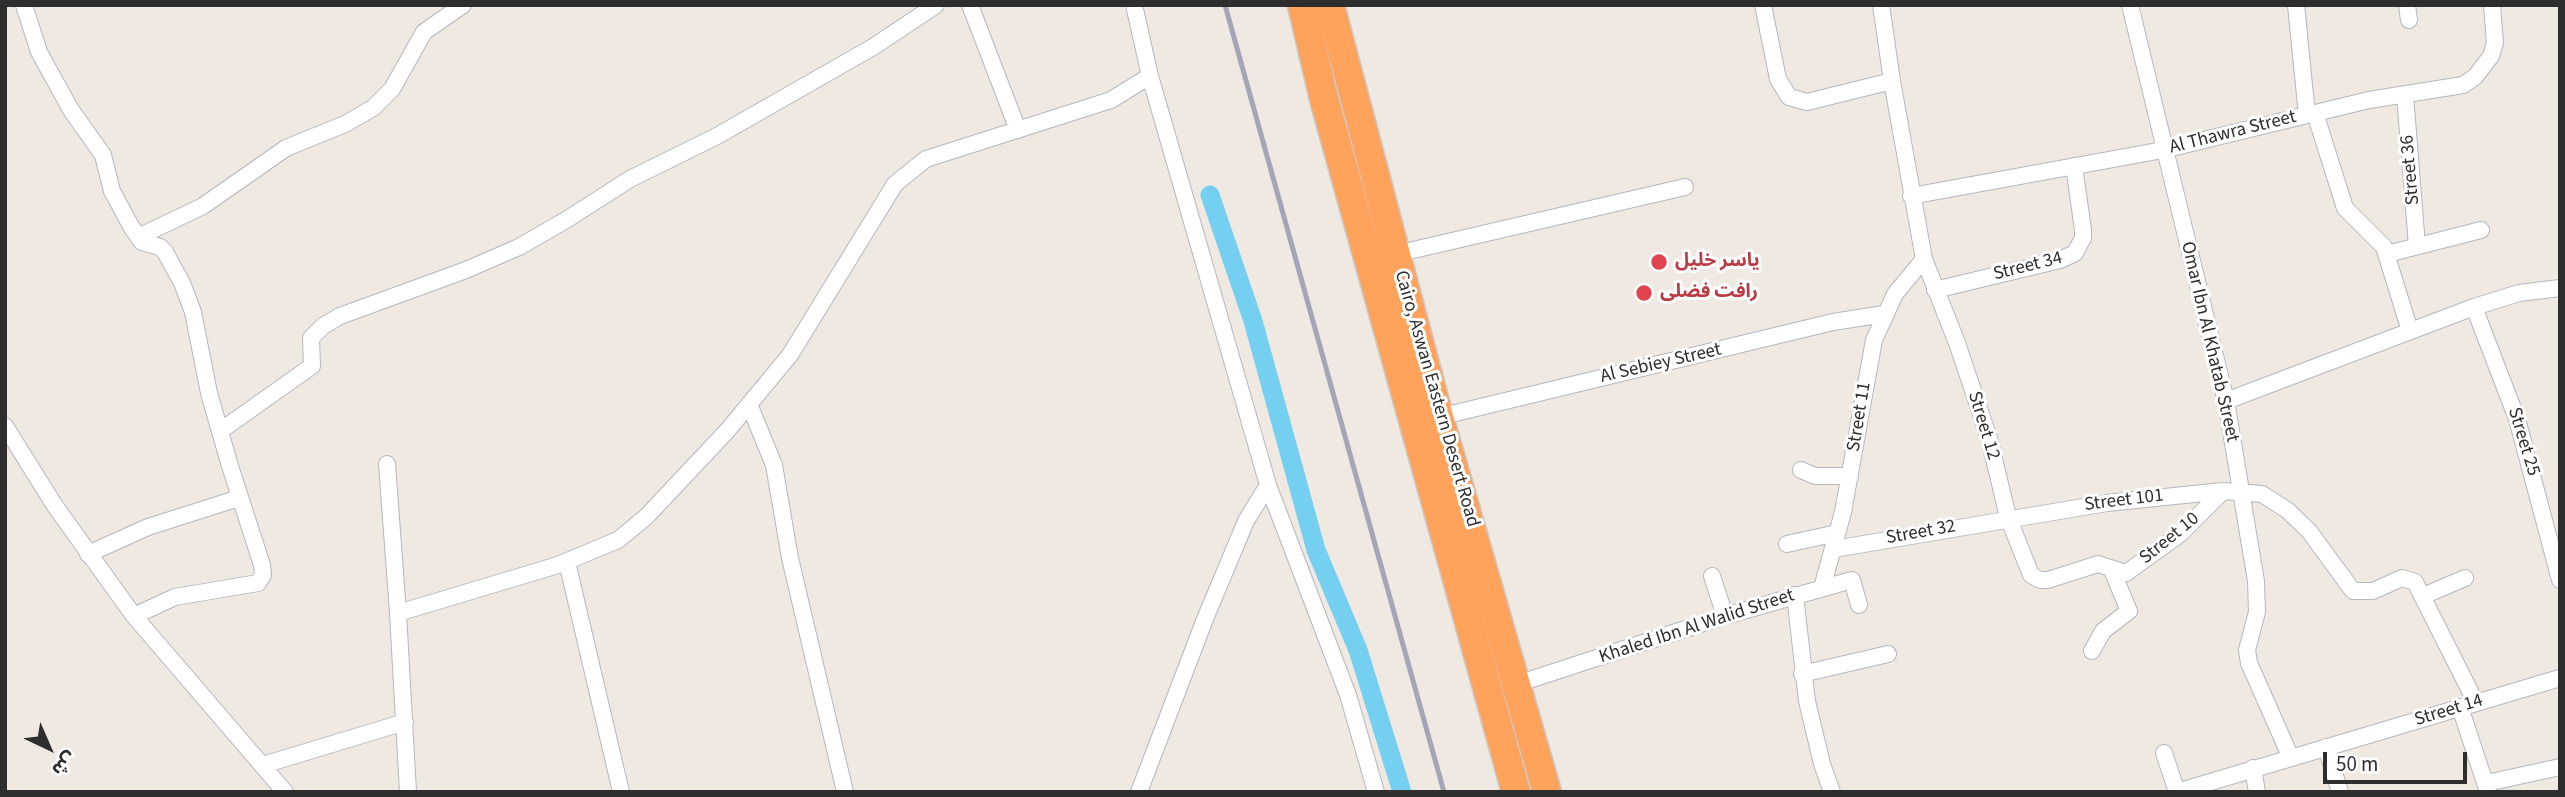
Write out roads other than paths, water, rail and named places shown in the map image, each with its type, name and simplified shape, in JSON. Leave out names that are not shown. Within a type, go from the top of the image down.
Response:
[{"type":"highway","name":"Cairo, Aswan Eastern Desert Road","points":[[1301,5],[1324,99],[1516,792]]},
{"type":"highway","name":"Cairo, Aswan Eastern Desert Road","points":[[1330,5],[1439,417],[1547,792]]},
{"type":"street","points":[[24,5],[39,52],[71,110],[103,155],[112,191],[138,237],[145,244],[160,247],[165,252],[182,283],[196,325],[220,431],[239,498],[262,565],[263,575],[260,581],[175,597],[134,616]]},
{"type":"street","points":[[138,237],[203,206],[285,148],[345,124],[373,108],[392,89],[424,32],[463,5]]},
{"type":"street","points":[[220,431],[312,366],[311,338],[323,326],[340,316],[466,271],[519,247],[630,179],[717,136],[862,53],[936,5]]},
{"type":"street","points":[[970,5],[1018,130]]},
{"type":"street","points":[[1133,5],[1150,76],[1268,485],[1348,695],[1376,792]]},
{"type":"street","points":[[1763,5],[1778,79],[1789,97],[1807,102],[1892,81]]},
{"type":"street","name":"Street 12","points":[[1881,5],[1911,196],[1924,259],[1957,343],[1989,438],[2008,517],[2030,572],[2037,579],[2048,580],[2098,565],[2111,568]]},
{"type":"street","name":"Omar Ibn Al Khatab Street","points":[[2130,5],[2226,401],[2232,491],[2257,600],[2247,650],[2249,663],[2291,758]]},
{"type":"street","points":[[2296,5],[2311,114],[2345,208],[2350,216],[2377,237],[2387,254],[2410,331]]},
{"type":"street","name":"Al Thawra Street","points":[[1911,196],[2163,150],[2311,114],[2450,89],[2475,77],[2491,56],[2495,43],[2492,5]]},
{"type":"street","points":[[398,613],[567,562],[599,550],[635,527],[750,404],[790,355],[895,184],[926,159],[1111,100],[1150,76]]},
{"type":"street","name":"Street 36","points":[[2405,95],[2417,246]]},
{"type":"street","name":"Street 34","points":[[1935,289],[2060,260],[2075,253],[2083,230],[2074,166]]},
{"type":"street","points":[[1395,254],[1685,187]]},
{"type":"street","points":[[2387,254],[2481,230]]},
{"type":"street","name":"Street 11","points":[[1822,587],[1836,541],[1850,476],[1867,368],[1884,314],[1895,294],[1924,259]]},
{"type":"street","points":[[2226,401],[2474,307],[2519,293],[2560,288]]},
{"type":"street","name":"Street 25","points":[[2474,307],[2517,419],[2560,580]]},
{"type":"street","name":"Al Sebiey Street","points":[[1439,417],[1833,322],[1884,314]]},
{"type":"street","points":[[750,404],[774,465],[790,558],[845,792]]},
{"type":"street","points":[[5,426],[88,554],[134,616],[285,792]]},
{"type":"street","points":[[387,464],[408,792]]},
{"type":"street","points":[[1801,470],[1815,476],[1850,476]]},
{"type":"street","points":[[1139,792],[1210,607],[1246,522],[1268,485]]},
{"type":"street","points":[[2232,491],[2262,494],[2298,520],[2325,549],[2344,582],[2353,591],[2366,593],[2408,578],[2415,582],[2468,705],[2487,787],[2560,767]]},
{"type":"street","name":"Street 101","points":[[2008,517],[2107,502],[2232,491]]},
{"type":"street","name":"Street 10","points":[[2111,568],[2126,573],[2148,559],[2232,491]]},
{"type":"street","points":[[88,554],[148,527],[239,498]]},
{"type":"street","name":"Street 32","points":[[1787,544],[1836,541],[2008,517]]},
{"type":"street","points":[[567,562],[621,792]]},
{"type":"street","points":[[2092,652],[2103,631],[2129,611],[2111,568]]},
{"type":"street","points":[[1712,576],[1726,616]]},
{"type":"street","points":[[2423,596],[2465,578]]},
{"type":"street","name":"Khaled Ibn Al Walid Street","points":[[1517,684],[1822,587],[1854,581],[1859,605]]},
{"type":"street","points":[[1795,595],[1802,674],[1814,733],[1832,792]]},
{"type":"street","points":[[1802,674],[1888,654]]},
{"type":"street","name":"Street 14","points":[[2177,792],[2560,678]]},
{"type":"street","points":[[263,765],[405,722]]},
{"type":"street","points":[[2326,747],[2340,792]]},
{"type":"street","points":[[2164,753],[2177,792]]},
{"type":"street","points":[[2253,768],[2258,792]]},
{"type":"waterway","points":[[1210,195],[1253,321],[1316,550],[1358,650],[1402,792]]},
{"type":"railway","points":[[1225,5],[1444,792]]},
{"type":"place","name":"ياسر خليل","points":[[1659,262]]},
{"type":"place","name":"رافت فضلى","points":[[1644,293]]}]
